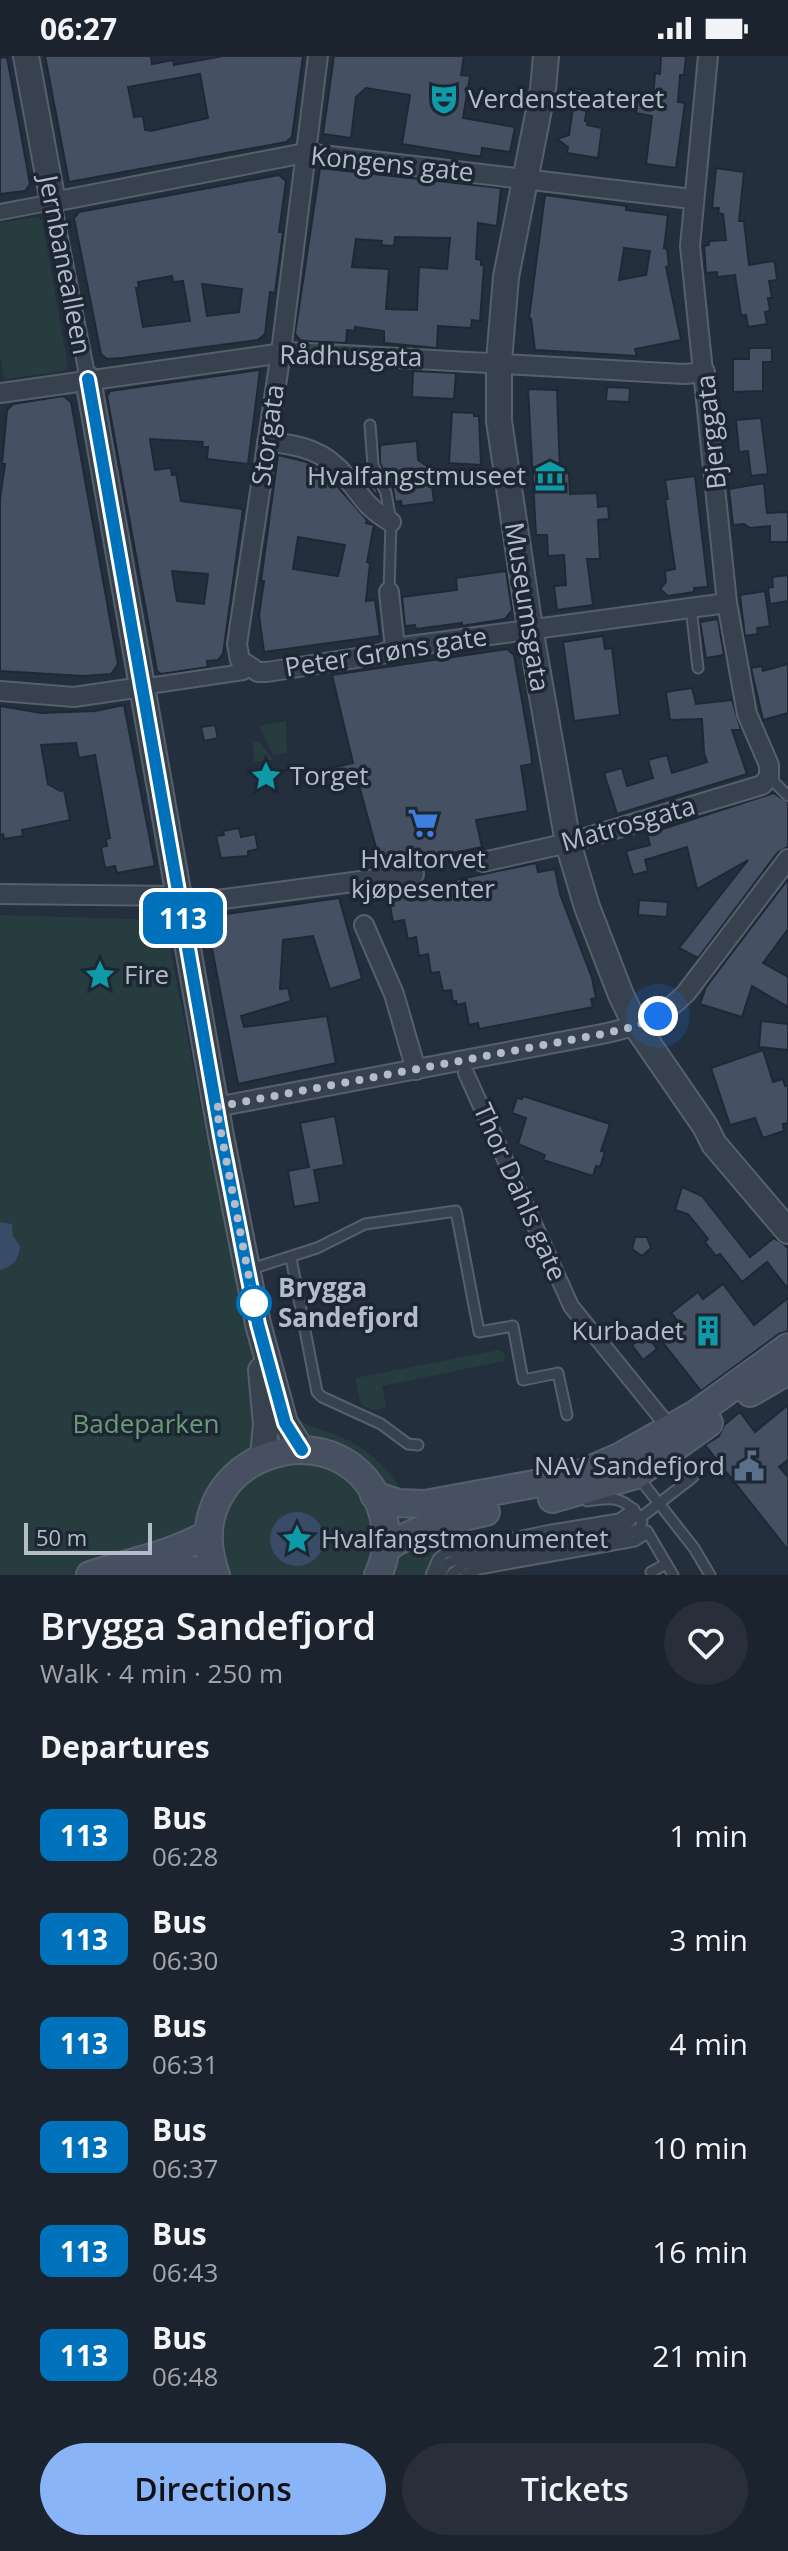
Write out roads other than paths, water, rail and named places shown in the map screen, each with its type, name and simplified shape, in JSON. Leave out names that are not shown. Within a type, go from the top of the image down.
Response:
[{"type":"main road","points":[[374,1495],[398,1503],[425,1504],[573,1477],[619,1457],[697,1413],[788,1347]]},
{"type":"main road","points":[[385,1549],[429,1525],[557,1499],[636,1475],[759,1387],[788,1371]]},
{"type":"main road","points":[[216,1575],[209,1558],[207,1534],[217,1499],[239,1471],[263,1456],[289,1450],[330,1456],[363,1479],[374,1495],[385,1524],[385,1549],[378,1575]]},
{"type":"main road","points":[[90,1575],[143,1557],[183,1549],[207,1534]]},
{"type":"main road","points":[[147,1575],[186,1570],[209,1575]]},
{"type":"street","name":"Jernbanealleen","points":[[26,56],[88,379],[247,1270],[285,1423],[302,1450]]},
{"type":"street","name":"Storgata","points":[[249,668],[240,660],[237,644],[281,352],[318,56]]},
{"type":"street","name":"Museumsgata","points":[[546,56],[543,89],[506,277],[499,361],[502,452],[568,843],[587,907],[636,1026],[705,1126],[714,1144],[788,1231]]},
{"type":"street","name":"Bjerggata","points":[[708,56],[692,199],[690,246],[727,603],[747,714],[769,765],[769,777]]},
{"type":"street","name":"Kongens gate","points":[[0,212],[305,153],[692,199]]},
{"type":"street","name":"Rådhusgata","points":[[0,393],[281,352],[499,361],[684,374],[705,372]]},
{"type":"street","points":[[267,442],[306,447],[323,455],[344,474],[370,509],[391,522]]},
{"type":"street","points":[[389,592],[395,648]]},
{"type":"street","name":"Peter Grøns gate","points":[[142,687],[243,672],[249,668],[267,672],[382,654],[395,648],[727,603]]},
{"type":"street","points":[[0,691],[74,697],[142,687]]},
{"type":"street","name":"Matrosgata","points":[[483,862],[568,843],[762,785],[769,777]]},
{"type":"street","points":[[216,1107],[636,1026],[672,1008],[686,993],[788,859]]},
{"type":"street","points":[[0,894],[180,896],[201,902],[414,874]]},
{"type":"street","points":[[364,925],[394,994],[416,1070]]},
{"type":"street","name":"Thor Dahls gate","points":[[466,1073],[571,1306],[665,1422]]},
{"type":"street","name":"Museumsgata","points":[[705,1126],[723,1138],[788,1209]]},
{"type":"street","name":"Jernbanealleen","points":[[258,1324],[266,1424],[263,1456]]},
{"type":"street","points":[[573,1477],[628,1471],[636,1475]]},
{"type":"lane","points":[[370,425],[373,465],[386,493],[391,522],[389,592]]},
{"type":"lane","points":[[691,607],[698,668]]},
{"type":"lane","name":"Bjerggata","points":[[769,777],[788,796]]},
{"type":"lane","points":[[247,1270],[291,1258],[365,1224],[456,1211],[479,1332],[513,1326],[523,1380],[558,1373],[567,1415]]},
{"type":"lane","points":[[291,1258],[319,1395],[381,1424],[403,1441],[418,1445]]},
{"type":"lane","points":[[636,1475],[694,1548],[710,1575]]},
{"type":"lane","points":[[433,1573],[445,1553],[638,1516],[693,1477]]},
{"type":"lane","points":[[557,1499],[570,1503],[615,1498],[626,1502],[638,1516],[673,1575]]},
{"type":"lane","points":[[451,1575],[463,1565],[471,1563],[628,1534],[640,1528],[638,1516]]},
{"type":"lane","points":[[465,1575],[479,1569],[635,1541],[648,1533]]},
{"type":"lane","points":[[651,1572],[666,1564]]},
{"type":"water","points":[[0,1222],[12,1224],[13,1236],[20,1246],[14,1262],[0,1270]]},
{"type":"water","name":"Hvalfangstmonumentet","points":[[297,1512],[316,1520],[324,1539],[316,1558],[297,1566],[278,1558],[270,1539],[278,1520]]},
{"type":"place","name":"Verdensteateret","points":[[444,99]]},
{"type":"place","name":"Hvalfangstmuseet","points":[[550,476]]},
{"type":"place","name":"Torget","points":[[266,776]]},
{"type":"place","name":"Hvaltorvet kjøpesenter","points":[[423,823]]},
{"type":"place","name":"Fire","points":[[100,975]]},
{"type":"place","name":"Brygga Sandefjord","points":[[254,1303]]},
{"type":"place","name":"Kurbadet","points":[[708,1331]]},
{"type":"place","name":"NAV Sandefjord","points":[[749,1466]]},
{"type":"place","name":"Hvalfangstmonumentet","points":[[297,1539]]},
{"type":"park label","name":"Badeparken","points":[[146,1424]]}]
